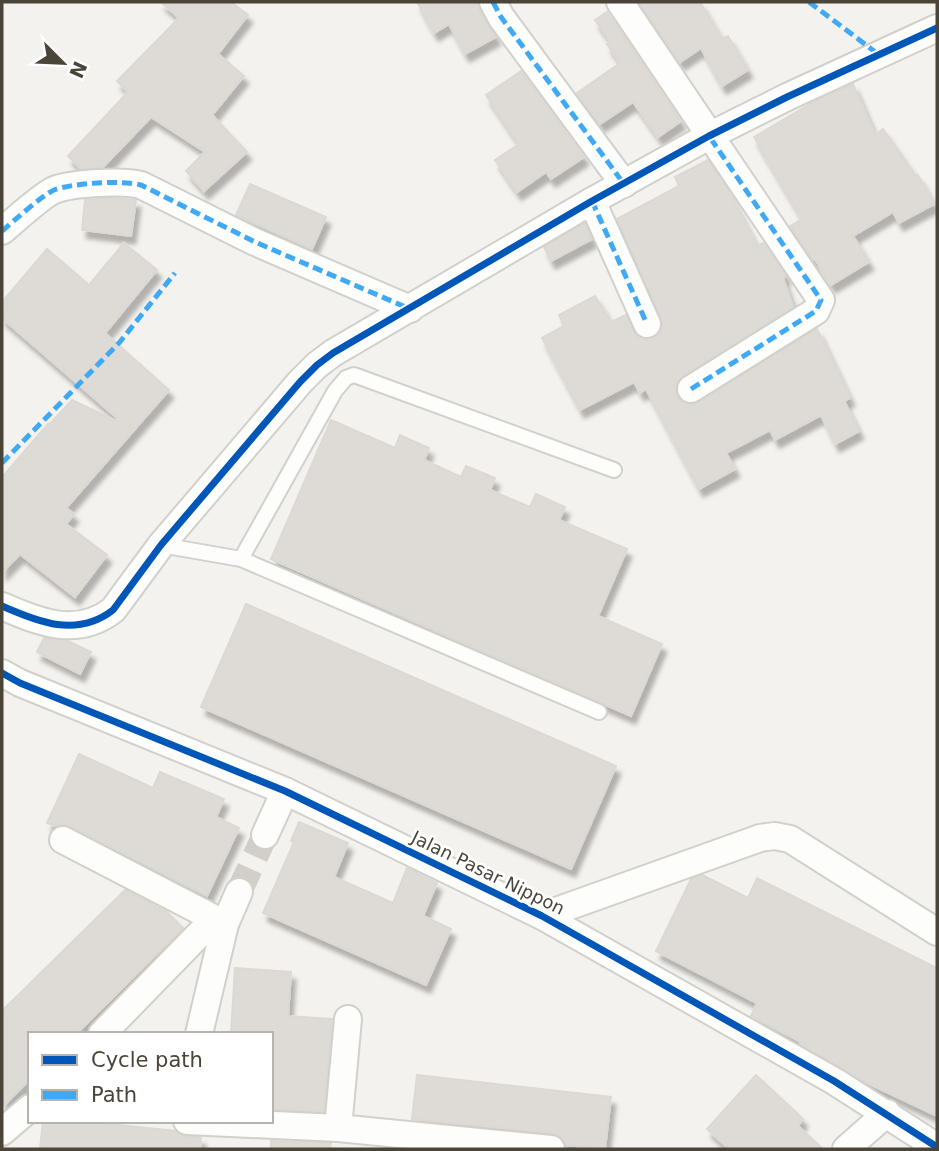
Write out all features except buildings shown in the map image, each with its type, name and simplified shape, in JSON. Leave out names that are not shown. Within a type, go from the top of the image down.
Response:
[{"type":"street","points":[[493,2],[501,17],[624,184]]},
{"type":"street","points":[[620,2],[821,300],[816,311],[691,389]]},
{"type":"street","points":[[2,606],[44,623],[59,625],[96,621],[113,610],[161,545],[300,382],[333,353],[592,201],[709,136],[937,28]]},
{"type":"street","points":[[2,232],[51,191],[68,186],[130,182],[255,242],[410,309]]},
{"type":"street","points":[[592,201],[647,324]]},
{"type":"street","name":"Jalan Pasar Nippon","points":[[2,673],[20,684],[285,791],[541,916],[834,1081],[937,1147]]},
{"type":"street","points":[[265,835],[285,791]]},
{"type":"street","points":[[541,916],[760,838],[775,836],[790,839],[937,932]]},
{"type":"street","points":[[63,840],[219,921]]},
{"type":"street","points":[[104,1032],[219,921],[239,892]]},
{"type":"street","points":[[198,1032],[219,921]]},
{"type":"street","points":[[338,1128],[348,1019]]},
{"type":"street","points":[[2,1132],[28,1110]]},
{"type":"street","points":[[846,1149],[887,1114]]},
{"type":"street","points":[[230,1123],[338,1128],[551,1149]]},
{"type":"lane","points":[[241,559],[335,391],[349,376],[354,375],[614,470]]},
{"type":"lane","points":[[161,545],[241,559],[599,712]]},
{"type":"tunnel","points":[[239,892],[265,835]]},
{"type":"marked path","points":[[493,2],[501,17],[624,184]]},
{"type":"marked path","points":[[809,2],[878,54]]},
{"type":"marked path","points":[[691,389],[816,311],[821,300],[709,136]]},
{"type":"marked path","points":[[2,231],[54,190],[98,183],[141,185],[255,242],[410,309]]},
{"type":"marked path","points":[[592,201],[647,324]]},
{"type":"marked path","points":[[2,463],[119,343],[175,273]]},
{"type":"cycle path","points":[[2,606],[43,622],[57,624],[72,625],[99,619],[113,610],[161,545],[300,382],[333,353],[592,201],[709,136],[937,28]]},
{"type":"cycle path","points":[[2,673],[20,683],[285,791],[542,916],[834,1081],[937,1147]]}]
